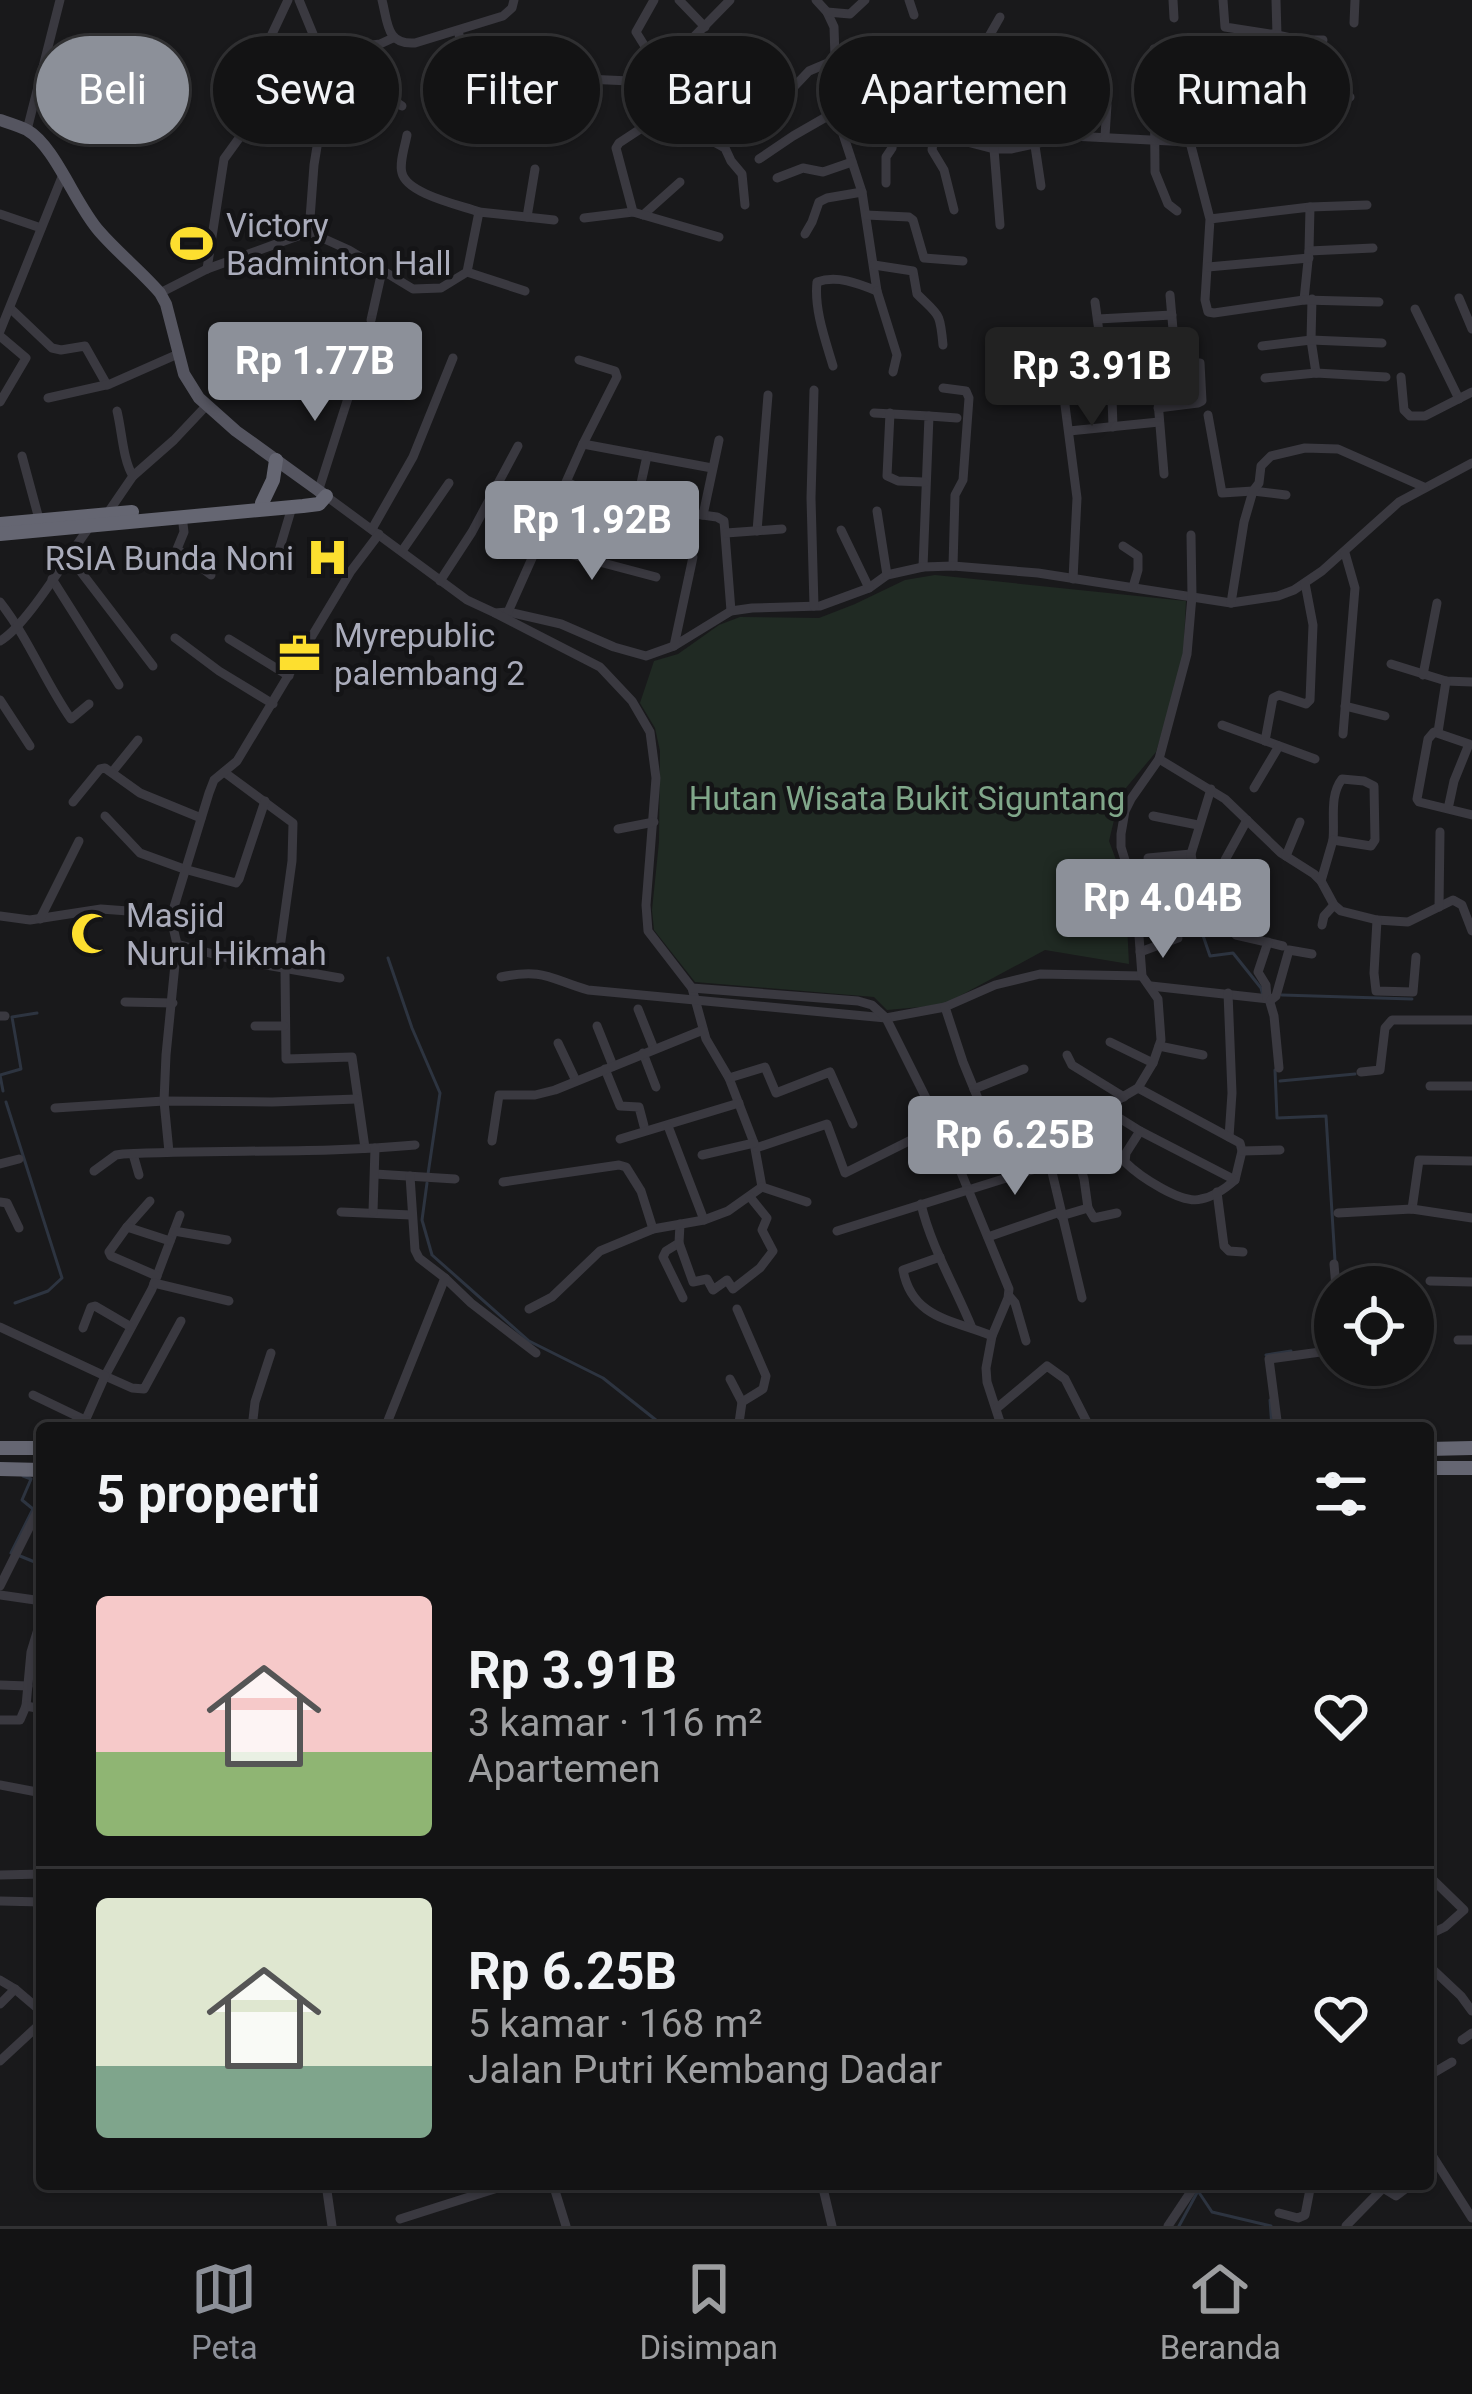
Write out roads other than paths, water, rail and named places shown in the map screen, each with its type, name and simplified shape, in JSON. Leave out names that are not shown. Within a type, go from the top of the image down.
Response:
[{"type":"highway","points":[[262,503],[276,460]]},
{"type":"highway","points":[[0,534],[98,518],[304,500],[322,494]]},
{"type":"highway","points":[[0,524],[292,507],[319,504],[322,494]]},
{"type":"highway","points":[[0,1448],[36,1448]]},
{"type":"highway","points":[[1434,1449],[1472,1448]]},
{"type":"highway","points":[[1434,1468],[1472,1468]]},
{"type":"highway","points":[[0,1469],[36,1470]]},
{"type":"main road","points":[[0,120],[27,130],[49,151],[98,229],[160,293],[184,374],[207,405],[322,494]]},
{"type":"street","points":[[27,130],[60,0]]},
{"type":"street","points":[[207,268],[224,159],[263,105],[249,83],[288,0]]},
{"type":"street","points":[[299,0],[314,36]]},
{"type":"street","points":[[382,0],[392,36]]},
{"type":"street","points":[[399,42],[415,43],[503,16],[514,0]]},
{"type":"street","points":[[640,36],[636,28],[654,0]]},
{"type":"street","points":[[679,0],[705,28]]},
{"type":"street","points":[[695,36],[730,0]]},
{"type":"street","points":[[816,0],[827,12],[834,36]]},
{"type":"street","points":[[827,12],[850,14],[866,0]]},
{"type":"street","points":[[909,0],[914,15]]},
{"type":"street","points":[[1173,0],[1174,18]]},
{"type":"street","points":[[1223,0],[1225,27],[1282,36]]},
{"type":"street","points":[[1276,0],[1277,35]]},
{"type":"street","points":[[1354,23],[1355,0]]},
{"type":"street","points":[[989,36],[1000,17]]},
{"type":"street","points":[[458,31],[459,36]]},
{"type":"street","points":[[795,86],[819,67]]},
{"type":"street","points":[[759,159],[819,118]]},
{"type":"street","points":[[406,135],[401,171],[404,181],[418,191],[479,212],[554,220]]},
{"type":"street","points":[[624,140],[616,148],[638,214]]},
{"type":"street","points":[[309,232],[317,144]]},
{"type":"street","points":[[718,144],[742,174],[746,206]]},
{"type":"street","points":[[846,144],[862,193],[877,291],[897,355],[893,372]]},
{"type":"street","points":[[886,184],[886,157],[893,144]]},
{"type":"street","points":[[933,144],[954,210]]},
{"type":"street","points":[[975,144],[994,149],[1042,144]]},
{"type":"street","points":[[994,144],[1000,225]]},
{"type":"street","points":[[1156,144],[1155,172],[1168,204],[1177,211]]},
{"type":"street","points":[[1191,144],[1210,219],[1208,312],[1308,299],[1379,302]]},
{"type":"street","points":[[1035,146],[1041,186]]},
{"type":"street","points":[[777,178],[803,168],[823,172],[851,162]]},
{"type":"street","points":[[526,218],[536,169]]},
{"type":"street","points":[[0,402],[26,358],[0,334],[62,177]]},
{"type":"street","points":[[638,214],[680,182]]},
{"type":"street","points":[[805,234],[823,199],[862,193]]},
{"type":"street","points":[[1210,219],[1367,205]]},
{"type":"street","points":[[1310,207],[1308,299],[1316,374]]},
{"type":"street","points":[[160,293],[207,268],[309,232],[413,289],[441,288],[467,272],[479,212]]},
{"type":"street","points":[[0,214],[41,228]]},
{"type":"street","points":[[584,218],[638,214],[719,237]]},
{"type":"street","points":[[866,215],[909,217],[916,223],[924,258],[963,261]]},
{"type":"street","points":[[1208,267],[1373,248]]},
{"type":"street","points":[[874,265],[913,271],[917,294],[939,316],[943,345]]},
{"type":"street","points":[[371,320],[382,271]]},
{"type":"street","points":[[467,272],[525,290]]},
{"type":"street","points":[[833,366],[816,283],[843,280],[877,291]]},
{"type":"street","points":[[1170,295],[1176,364]]},
{"type":"street","points":[[1459,298],[1472,329]]},
{"type":"street","points":[[1095,302],[1113,427]]},
{"type":"street","points":[[10,308],[52,348],[85,346],[107,385]]},
{"type":"street","points":[[1415,309],[1459,399]]},
{"type":"street","points":[[1098,320],[1172,315]]},
{"type":"street","points":[[1262,346],[1311,340],[1382,343]]},
{"type":"street","points":[[48,398],[107,385],[178,354]]},
{"type":"street","points":[[169,1152],[164,1101],[177,944],[174,908],[214,780],[238,761],[375,532],[453,358]]},
{"type":"street","points":[[508,612],[617,375],[579,360]]},
{"type":"street","points":[[1073,579],[1077,499],[1063,379],[1108,369],[1200,363],[1202,400],[1158,408]]},
{"type":"street","points":[[1156,365],[1164,473]]},
{"type":"street","points":[[357,370],[322,494],[466,600],[601,667],[632,701],[650,732],[656,778],[648,931],[692,988],[703,1030],[729,1078],[754,1142],[762,1186]]},
{"type":"street","points":[[1264,378],[1386,377]]},
{"type":"street","points":[[1401,377],[1404,410],[1409,416],[1424,416],[1472,392]]},
{"type":"street","points":[[943,388],[966,392],[970,398],[963,480],[955,495],[953,566]]},
{"type":"street","points":[[814,390],[814,606]]},
{"type":"street","points":[[757,531],[768,395]]},
{"type":"street","points":[[0,640],[18,626],[133,476],[207,405]]},
{"type":"street","points":[[117,411],[127,467],[133,476]]},
{"type":"street","points":[[874,412],[957,418]]},
{"type":"street","points":[[890,413],[887,476],[924,482]]},
{"type":"street","points":[[1208,415],[1222,493],[1286,495]]},
{"type":"street","points":[[923,567],[929,416]]},
{"type":"street","points":[[1069,430],[1159,422]]},
{"type":"street","points":[[703,515],[719,440]]},
{"type":"street","points":[[583,443],[712,468]]},
{"type":"street","points":[[440,580],[518,446]]},
{"type":"street","points":[[1231,603],[1244,522],[1261,466],[1268,458],[1306,448],[1337,449],[1424,487]]},
{"type":"street","points":[[22,456],[39,519]]},
{"type":"street","points":[[636,506],[647,456]]},
{"type":"street","points":[[495,613],[561,624],[646,656],[674,646],[731,611],[814,606],[840,600],[887,575],[923,567],[1073,579],[1231,603],[1278,596],[1305,583],[1345,553],[1386,513],[1472,463]]},
{"type":"street","points":[[567,482],[595,496]]},
{"type":"street","points":[[402,551],[449,483]]},
{"type":"street","points":[[617,503],[724,520],[731,611]]},
{"type":"street","points":[[274,564],[292,507]]},
{"type":"street","points":[[877,511],[887,575]]},
{"type":"street","points":[[182,516],[184,532],[177,549],[211,575]]},
{"type":"street","points":[[726,533],[782,529]]},
{"type":"street","points":[[842,530],[868,588]]},
{"type":"street","points":[[1082,1298],[1046,1143],[1138,1088],[1160,1046],[1160,1010],[1142,976],[1134,886],[1121,847],[1131,799],[1159,759],[1187,654],[1191,535]]},
{"type":"street","points":[[539,546],[656,577]]},
{"type":"street","points":[[1123,546],[1138,556],[1133,587]]},
{"type":"street","points":[[1342,734],[1355,588],[1345,553]]},
{"type":"street","points":[[68,555],[153,666]]},
{"type":"street","points":[[674,646],[693,557]]},
{"type":"street","points":[[52,579],[119,685]]},
{"type":"street","points":[[1265,741],[1273,698],[1279,695],[1306,704],[1310,700],[1313,625],[1305,583]]},
{"type":"street","points":[[0,602],[71,719],[89,704]]},
{"type":"street","points":[[1424,675],[1437,603]]},
{"type":"street","points":[[683,610],[695,632]]},
{"type":"street","points":[[136,645],[148,637]]},
{"type":"street","points":[[176,638],[273,704]]},
{"type":"street","points":[[229,639],[289,676]]},
{"type":"street","points":[[601,667],[614,646]]},
{"type":"street","points":[[1391,664],[1446,681],[1472,682]]},
{"type":"street","points":[[1438,732],[1446,681]]},
{"type":"street","points":[[0,700],[30,746]]},
{"type":"street","points":[[1345,706],[1384,716]]},
{"type":"street","points":[[1222,725],[1315,759]]},
{"type":"street","points":[[1448,808],[1469,746],[1438,732],[1429,734],[1417,799],[1472,815]]},
{"type":"street","points":[[113,771],[137,740]]},
{"type":"street","points":[[1255,788],[1279,746]]},
{"type":"street","points":[[1159,759],[1211,790],[1321,881],[1342,910],[1408,922],[1453,900],[1459,901],[1472,931]]},
{"type":"street","points":[[73,802],[100,769],[113,771],[140,793],[201,818]]},
{"type":"street","points":[[224,772],[293,823],[280,948]]},
{"type":"street","points":[[1321,881],[1333,840],[1338,782],[1347,778],[1370,783],[1376,790],[1373,845],[1333,840]]},
{"type":"street","points":[[1195,876],[1191,854],[1211,790]]},
{"type":"street","points":[[105,816],[140,853],[232,883],[238,882],[265,801]]},
{"type":"street","points":[[1153,816],[1198,825]]},
{"type":"street","points":[[1225,860],[1247,820]]},
{"type":"street","points":[[618,829],[654,822]]},
{"type":"street","points":[[1286,856],[1300,822]]},
{"type":"street","points":[[1439,907],[1440,832]]},
{"type":"street","points":[[40,919],[79,841]]},
{"type":"street","points":[[1148,858],[1191,854]]},
{"type":"street","points":[[1136,904],[1200,889],[1236,935],[1283,946]]},
{"type":"street","points":[[1322,925],[1334,905]]},
{"type":"street","points":[[0,916],[40,919],[101,909],[128,911],[173,927]]},
{"type":"street","points":[[1377,920],[1376,991],[1413,992],[1415,957]]},
{"type":"street","points":[[1140,952],[1178,938]]},
{"type":"street","points":[[1268,942],[1258,972],[1266,985],[1279,1068]]},
{"type":"street","points":[[177,944],[231,959],[340,978]]},
{"type":"street","points":[[1151,986],[1266,998],[1276,996],[1289,950],[1312,954]]},
{"type":"street","points":[[285,970],[287,1060],[351,1056],[375,1174],[373,1212]]},
{"type":"street","points":[[501,977],[544,974],[588,990],[886,1018],[945,1007],[995,985],[1040,974],[1142,976]]},
{"type":"street","points":[[692,988],[858,1001],[872,1005],[886,1018],[1004,1271],[1026,1341]]},
{"type":"street","points":[[1228,993],[1229,1136]]},
{"type":"street","points":[[125,1002],[173,1003]]},
{"type":"street","points":[[945,1007],[981,1106]]},
{"type":"street","points":[[638,1010],[656,1087]]},
{"type":"street","points":[[1361,1072],[1380,1070],[1385,1028],[1391,1020],[1472,1020]]},
{"type":"street","points":[[256,1026],[284,1026]]},
{"type":"street","points":[[597,1026],[621,1107],[639,1107],[644,1126]]},
{"type":"street","points":[[492,1141],[500,1095],[535,1095],[703,1030]]},
{"type":"street","points":[[558,1042],[576,1081]]},
{"type":"street","points":[[1110,1042],[1153,1064]]},
{"type":"street","points":[[1160,1046],[1203,1055]]},
{"type":"street","points":[[1066,1055],[1072,1065],[1124,1097]]},
{"type":"street","points":[[702,1155],[850,1119],[830,1072],[776,1093],[764,1067],[729,1078]]},
{"type":"street","points":[[974,1089],[1024,1069]]},
{"type":"street","points":[[1430,1086],[1472,1086]]},
{"type":"street","points":[[1138,1088],[1240,1143],[1235,1180],[1199,1201],[1142,1176],[1125,1157],[1140,1131]]},
{"type":"street","points":[[55,1108],[164,1101],[357,1099]]},
{"type":"street","points":[[620,1139],[740,1103]]},
{"type":"street","points":[[1105,1109],[1235,1180]]},
{"type":"street","points":[[827,1124],[844,1173],[939,1126]]},
{"type":"street","points":[[668,1126],[704,1220]]},
{"type":"street","points":[[1069,1131],[1088,1208],[1094,1218],[1117,1213]]},
{"type":"street","points":[[94,1172],[116,1155],[415,1145]]},
{"type":"street","points":[[1242,1150],[1280,1150]]},
{"type":"street","points":[[133,1154],[139,1175]]},
{"type":"street","points":[[0,1164],[19,1159]]},
{"type":"street","points":[[1412,1209],[1419,1160],[1472,1161]]},
{"type":"street","points":[[837,1231],[1048,1165]]},
{"type":"street","points":[[503,1182],[626,1167],[641,1191],[653,1229]]},
{"type":"street","points":[[375,1174],[455,1179]]},
{"type":"street","points":[[411,1176],[417,1255],[536,1353]]},
{"type":"street","points":[[529,1309],[552,1297],[600,1251],[653,1229],[728,1211],[762,1186]]},
{"type":"street","points":[[762,1186],[807,1202]]},
{"type":"street","points":[[1217,1192],[1224,1246],[1243,1252]]},
{"type":"street","points":[[680,1224],[679,1243],[694,1282],[707,1279],[713,1290],[727,1280],[734,1289],[773,1251],[762,1230],[766,1218],[751,1197]]},
{"type":"street","points":[[149,1201],[109,1255],[156,1279],[230,1301]]},
{"type":"street","points":[[0,1202],[7,1203],[20,1228]]},
{"type":"street","points":[[920,1204],[972,1328]]},
{"type":"street","points":[[988,1237],[1088,1208]]},
{"type":"street","points":[[1338,1214],[1412,1209],[1472,1218]]},
{"type":"street","points":[[340,1212],[411,1215]]},
{"type":"street","points":[[84,1422],[156,1279],[179,1215]]},
{"type":"street","points":[[127,1227],[227,1240]]},
{"type":"street","points":[[679,1243],[664,1257],[683,1298]]},
{"type":"street","points":[[940,1257],[903,1273],[921,1306],[932,1316],[992,1336]]},
{"type":"street","points":[[387,1422],[446,1278]]},
{"type":"street","points":[[1434,1281],[1472,1282]]},
{"type":"street","points":[[1000,1422],[987,1382],[992,1336],[1009,1295]]},
{"type":"street","points":[[83,1328],[95,1306],[131,1327]]},
{"type":"street","points":[[737,1309],[766,1376],[763,1389],[742,1402]]},
{"type":"street","points":[[2,1328],[132,1388],[144,1389],[181,1321]]},
{"type":"street","points":[[1458,1340],[1472,1340]]},
{"type":"street","points":[[253,1422],[271,1353]]},
{"type":"street","points":[[1277,1422],[1269,1359],[1314,1353]]},
{"type":"street","points":[[997,1408],[1047,1366],[1065,1379],[1087,1422]]},
{"type":"street","points":[[730,1378],[742,1402],[739,1422]]},
{"type":"street","points":[[33,1395],[80,1422]]},
{"type":"street","points":[[0,1586],[36,1514]]},
{"type":"street","points":[[0,1595],[36,1600]]},
{"type":"street","points":[[0,1720],[20,1720],[36,1644]]},
{"type":"street","points":[[0,1684],[28,1686]]},
{"type":"street","points":[[26,1706],[36,1708]]},
{"type":"street","points":[[0,1785],[36,1791]]},
{"type":"street","points":[[0,1875],[36,1874]]},
{"type":"street","points":[[1434,1881],[1464,1910],[1434,1932]]},
{"type":"street","points":[[0,1901],[36,1902]]},
{"type":"street","points":[[1434,1971],[1472,2011]]},
{"type":"street","points":[[0,1980],[36,2007]]},
{"type":"street","points":[[0,2004],[15,1989]]},
{"type":"street","points":[[0,2061],[36,2028]]},
{"type":"street","points":[[1434,2073],[1453,2062]]},
{"type":"street","points":[[1434,2169],[1468,2204],[1472,2218]]},
{"type":"street","points":[[327,2190],[332,2226]]},
{"type":"street","points":[[466,2190],[468,2197]]},
{"type":"street","points":[[400,2218],[491,2190]]},
{"type":"street","points":[[555,2190],[566,2224]]},
{"type":"street","points":[[823,2190],[832,2226]]},
{"type":"street","points":[[1168,2226],[1192,2190]]},
{"type":"street","points":[[1279,2212],[1298,2218],[1305,2215],[1311,2190]]},
{"type":"street","points":[[1346,2226],[1381,2190]]},
{"type":"waterway","points":[[1193,893],[1205,903],[1195,912],[1210,956],[1233,953],[1263,996]]},
{"type":"waterway","points":[[388,958],[440,1093],[428,1174]]},
{"type":"waterway","points":[[1282,995],[1412,999]]},
{"type":"waterway","points":[[3,1091],[0,1075],[21,1069],[12,1017],[37,1013]]},
{"type":"waterway","points":[[1275,1070],[1277,1118],[1326,1116],[1335,1261]]},
{"type":"waterway","points":[[1280,1081],[1355,1074]]},
{"type":"waterway","points":[[6,1102],[62,1278],[48,1291],[15,1303]]},
{"type":"waterway","points":[[427,1183],[422,1220],[432,1255],[529,1341],[603,1378],[658,1422]]},
{"type":"waterway","points":[[1266,1355],[1291,1351]]},
{"type":"waterway","points":[[1270,1400],[1272,1422]]},
{"type":"waterway","points":[[11,1553],[33,1509],[22,1500],[31,1479],[23,1476]]},
{"type":"waterway","points":[[20,1556],[36,1563]]},
{"type":"waterway","points":[[1198,2190],[1212,2212],[1271,2226]]},
{"type":"waterway","points":[[1179,2226],[1198,2191]]},
{"type":"place","name":"Victory Badminton Hall","points":[[192,244]]},
{"type":"place","name":"RSIA Bunda Noni","points":[[328,558]]},
{"type":"place","name":"Myrepublic palembang 2","points":[[300,654]]},
{"type":"place","name":"Masjid Nurul Hikmah","points":[[92,934]]},
{"type":"park label","name":"Hutan Wisata Bukit Siguntang","points":[[907,798]]}]
